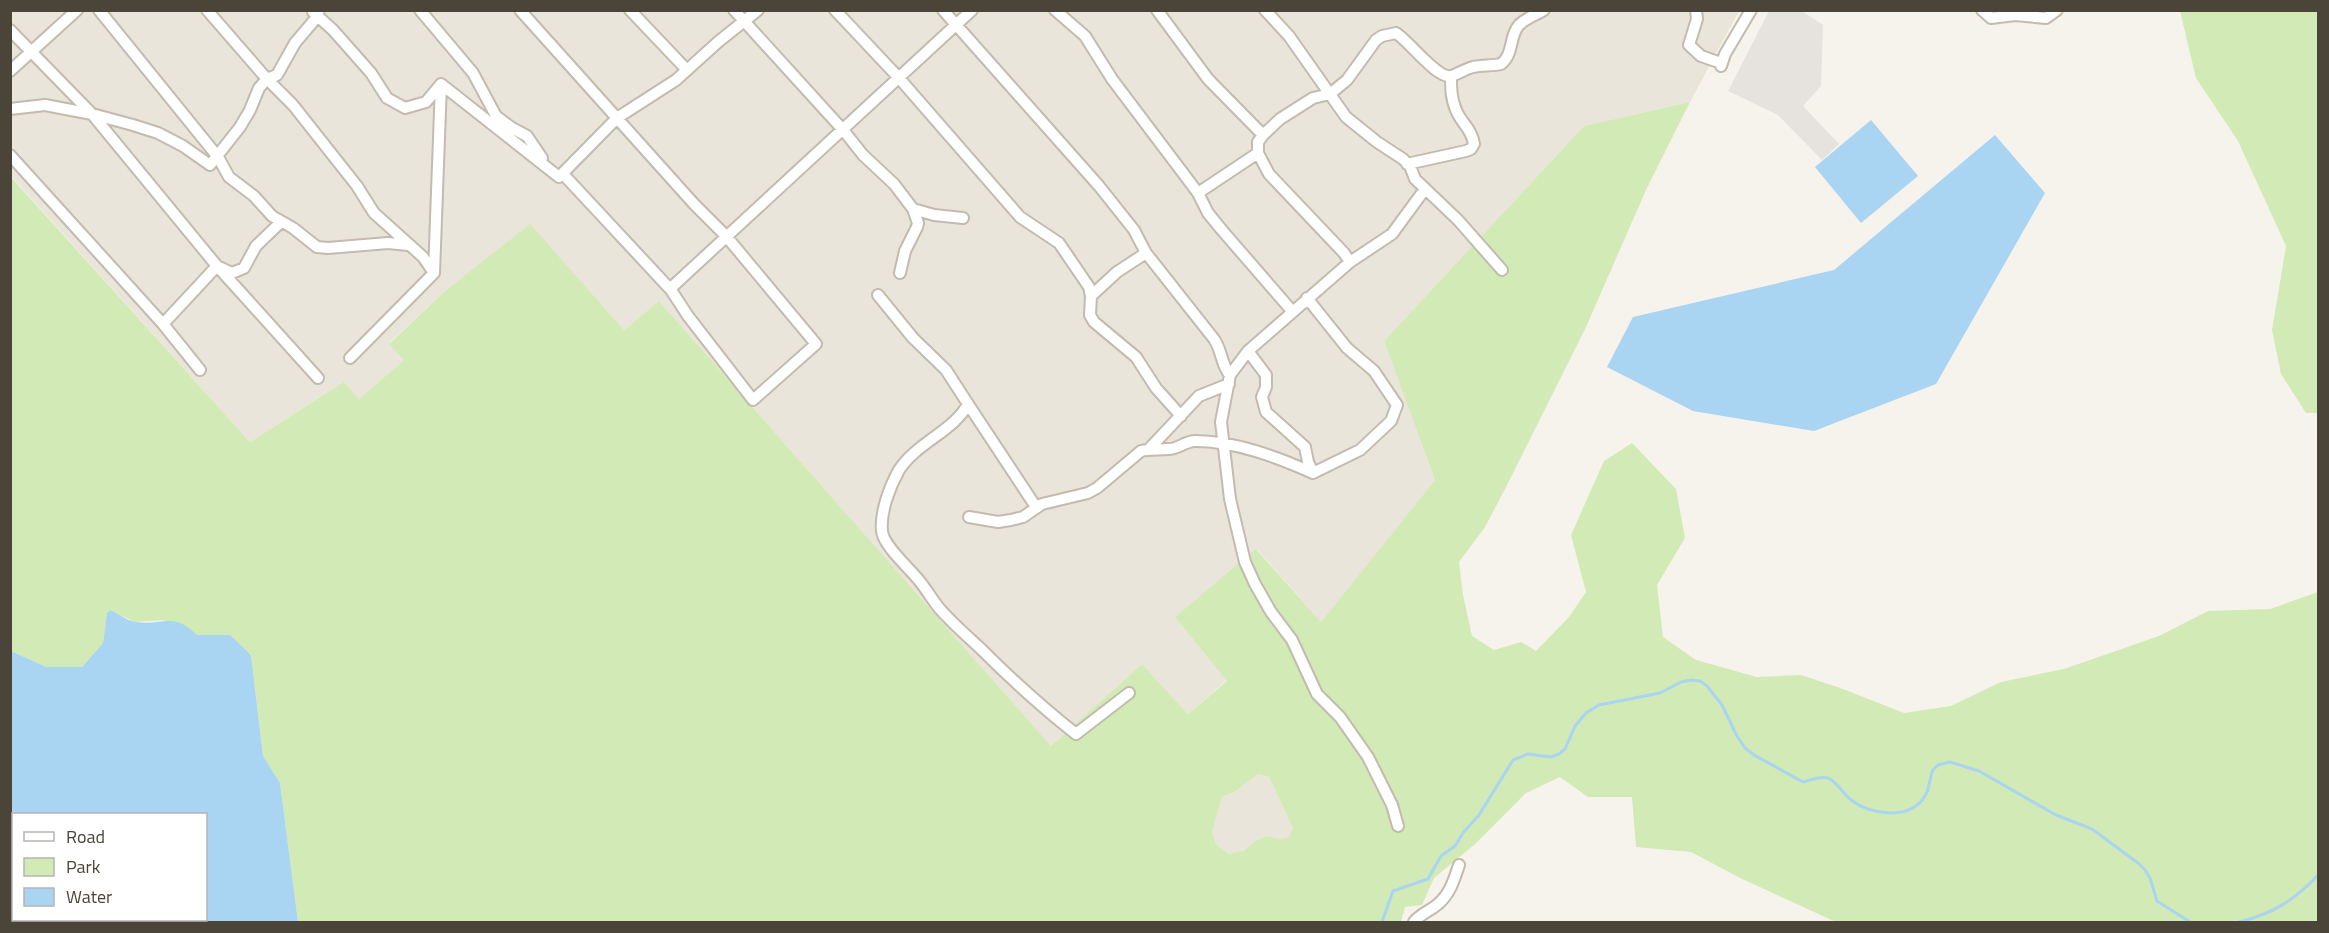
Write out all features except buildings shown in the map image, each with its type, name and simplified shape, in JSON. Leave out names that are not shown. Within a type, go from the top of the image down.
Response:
[{"type":"street","points":[[10,70],[32,53],[77,10]]},
{"type":"street","points":[[99,10],[218,157],[229,177],[254,196],[281,222],[293,228],[317,247],[388,243],[408,245]]},
{"type":"street","points":[[207,10],[267,79],[293,105],[357,186],[374,213],[423,257],[434,273]]},
{"type":"street","points":[[420,10],[473,73],[496,116],[527,136],[536,151],[671,290],[687,316],[753,400],[816,344],[726,236],[694,204],[520,10]]},
{"type":"street","points":[[630,10],[686,69]]},
{"type":"street","points":[[734,10],[844,131],[862,155],[894,184],[913,209],[918,223],[905,251],[900,273]]},
{"type":"street","points":[[561,176],[617,118],[676,80],[686,69],[758,10]]},
{"type":"street","points":[[835,10],[899,78],[1020,217],[1059,243],[1089,286],[1090,315],[1094,322],[1136,357],[1156,388],[1181,416]]},
{"type":"street","points":[[943,10],[1091,177],[1134,230],[1146,253],[1214,339],[1221,351],[1224,369],[1230,379]]},
{"type":"street","points":[[671,290],[681,277],[844,131],[972,10]]},
{"type":"street","points":[[1055,10],[1085,36],[1112,79],[1198,193],[1208,213],[1292,311]]},
{"type":"street","points":[[1157,10],[1208,79],[1263,135]]},
{"type":"street","points":[[1265,10],[1289,36],[1346,117],[1407,164],[1415,179],[1458,220],[1502,270]]},
{"type":"street","points":[[1350,262],[1269,174],[1258,153],[1258,142],[1263,135],[1280,119],[1313,98],[1330,94],[1347,80],[1376,40],[1396,33],[1437,72],[1444,76],[1451,76],[1474,67],[1501,64],[1509,56],[1517,29],[1527,19],[1544,10]]},
{"type":"street","points":[[1696,10],[1697,19],[1689,45],[1701,56],[1721,65],[1751,10]]},
{"type":"street","points":[[1982,10],[1991,18],[2015,15],[2046,18],[2057,10]]},
{"type":"street","points":[[10,109],[45,105],[92,114],[158,133],[183,146],[210,165],[240,127],[260,88],[267,79],[277,75],[295,43],[316,13],[371,73],[387,98],[405,108],[426,102],[441,84]]},
{"type":"street","points":[[10,30],[92,114],[217,266],[318,378]]},
{"type":"street","points":[[1313,98],[1316,75]]},
{"type":"street","points":[[1407,164],[1466,151],[1474,144],[1470,130],[1456,110],[1451,90],[1451,76]]},
{"type":"street","points":[[441,84],[561,176]]},
{"type":"street","points":[[350,358],[434,273],[441,84]]},
{"type":"street","points":[[1198,193],[1258,153]]},
{"type":"street","points":[[10,155],[163,324],[200,370]]},
{"type":"street","points":[[1398,826],[1392,806],[1368,757],[1340,717],[1317,694],[1292,640],[1271,612],[1255,584],[1241,546],[1230,499],[1221,422],[1230,379],[1248,351],[1350,262],[1392,234],[1425,189]]},
{"type":"street","points":[[913,209],[934,216],[963,218]]},
{"type":"street","points":[[217,266],[232,273],[244,268],[256,246],[281,222]]},
{"type":"street","points":[[1091,296],[1117,272],[1146,253]]},
{"type":"street","points":[[163,324],[217,266]]},
{"type":"street","points":[[878,295],[913,338],[946,370],[1036,507]]},
{"type":"street","points":[[1307,298],[1347,348],[1374,371],[1395,401],[1397,409],[1391,421],[1360,450],[1313,473]]},
{"type":"street","points":[[1248,351],[1266,375],[1266,387],[1262,397],[1266,412],[1305,447],[1313,473]]},
{"type":"street","points":[[1149,449],[1199,396],[1230,379]]},
{"type":"street","points":[[968,404],[961,415],[911,455],[899,470],[888,495],[883,515],[882,532],[887,542],[919,580],[939,609],[1019,687],[1077,734],[1129,693]]},
{"type":"street","points":[[969,517],[998,522],[1023,518],[1036,507],[1054,500],[1088,493],[1097,488],[1140,451],[1170,450],[1192,441],[1222,443],[1284,459],[1313,473]]},
{"type":"street","points":[[1414,922],[1417,917],[1437,905],[1446,896],[1459,865]]},
{"type":"shaded area","points":[[10,11],[1739,11],[1690,102],[1584,126],[1384,341],[1435,480],[1321,622],[1257,549],[1175,617],[1227,680],[1188,714],[1142,664],[1051,746],[659,301],[624,330],[530,225],[444,292],[389,343],[404,360],[359,399],[344,382],[250,442],[11,176]]},
{"type":"shaded area","points":[[1769,11],[1802,11],[1823,25],[1821,86],[1803,106],[1839,144],[1822,160],[1778,115],[1728,91]]},
{"type":"shaded area","points":[[1258,774],[1269,777],[1293,828],[1289,837],[1280,839],[1266,836],[1255,841],[1245,850],[1229,854],[1216,844],[1212,833],[1222,797],[1236,791]]},
{"type":"green space","points":[[2180,11],[2318,11],[2318,413],[2306,413],[2281,374],[2272,330],[2286,246],[2238,141],[2196,78]]},
{"type":"green space","points":[[1690,102],[1646,190],[1586,327],[1506,487],[1485,527],[1459,562],[1472,636],[1494,650],[1521,642],[1536,651],[1569,617],[1586,592],[1571,535],[1604,461],[1632,443],[1676,489],[1685,538],[1657,585],[1663,637],[1696,660],[1757,677],[1801,675],[1904,713],[1951,706],[2001,682],[2064,669],[2159,636],[2208,611],[2270,609],[2318,592],[2318,922],[1836,922],[1740,878],[1691,852],[1636,847],[1632,797],[1588,797],[1560,777],[1526,793],[1474,845],[1434,878],[1422,905],[1405,907],[1401,922],[298,922],[280,783],[263,756],[251,654],[163,620],[135,622],[110,610],[107,613],[103,643],[82,667],[46,667],[11,651],[10,176],[250,442],[344,382],[359,399],[404,360],[389,344],[444,292],[530,224],[624,330],[659,301],[1051,746],[1142,664],[1188,714],[1227,681],[1175,617],[1256,549],[1321,622],[1435,480],[1384,341],[1584,126]],"holes":[[[1258,774],[1269,777],[1293,828],[1289,837],[1280,839],[1266,836],[1255,841],[1245,850],[1229,854],[1216,844],[1212,833],[1222,797],[1236,791]]]},
{"type":"water","points":[[1871,120],[1918,176],[1861,223],[1815,167]]},
{"type":"water","points":[[1995,135],[2045,193],[1936,384],[1814,431],[1693,411],[1607,367],[1633,317],[1834,270]]},
{"type":"water","points":[[110,610],[136,622],[174,621],[181,623],[197,635],[230,635],[251,655],[263,756],[280,783],[298,922],[11,922],[11,651],[46,667],[82,667],[103,643],[107,613]]},
{"type":"waterway","points":[[1382,922],[1393,891],[1428,879],[1441,856],[1455,846],[1479,815],[1513,760],[1528,754],[1551,757],[1559,754],[1565,749],[1575,726],[1586,713],[1599,705],[1660,693],[1681,682],[1691,680],[1700,681],[1707,686],[1722,705],[1745,748],[1754,755],[1803,782],[1820,778],[1830,779],[1850,799],[1868,809],[1878,812],[1900,812],[1918,804],[1927,793],[1933,770],[1938,765],[1950,762],[1979,771],[2056,815],[2092,829],[2145,870],[2157,901],[2190,922]]},
{"type":"waterway","points":[[2239,922],[2262,915],[2282,905],[2301,892],[2318,875]]}]
